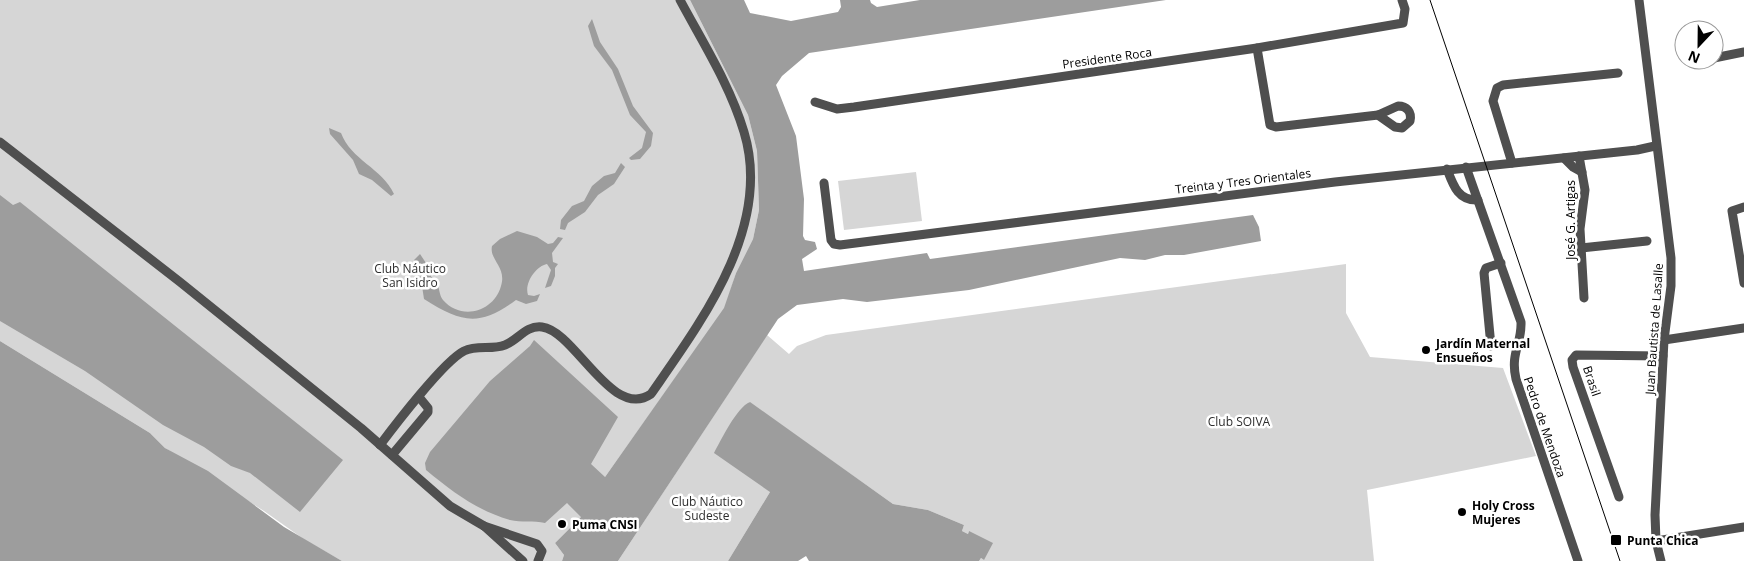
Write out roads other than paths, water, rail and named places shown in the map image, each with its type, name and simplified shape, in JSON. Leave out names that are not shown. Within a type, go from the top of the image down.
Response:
[{"type":"street","points":[[380,445],[419,397],[462,352],[474,348],[502,346],[529,329],[542,327],[556,334],[595,374],[621,394],[636,400],[643,399],[651,394],[708,312],[726,275],[744,225],[749,196],[748,154],[737,110],[724,81],[680,0]]},
{"type":"street","name":"Presidente Roca","points":[[815,102],[837,108],[854,107],[1257,48],[1403,23],[1405,9],[1402,0]]},
{"type":"street","name":"Juan Bautista de Lasalle","points":[[1639,0],[1655,146],[1671,258],[1663,356],[1656,515],[1656,541],[1661,561]]},
{"type":"street","points":[[1257,48],[1270,125],[1276,127],[1378,115]]},
{"type":"street","points":[[1724,56],[1744,52]]},
{"type":"street","points":[[1512,163],[1493,101],[1497,88],[1503,85],[1618,73]]},
{"type":"street","points":[[0,142],[180,282],[380,445],[450,506],[484,526],[523,561]]},
{"type":"street","name":"Treinta y Tres Orientales","points":[[824,183],[830,240],[834,244],[1447,169],[1564,158],[1655,146]]},
{"type":"street","name":"José G. Artigas","points":[[1578,156],[1582,172],[1585,203],[1580,229],[1584,298]]},
{"type":"street","name":"José G. Artigas","points":[[1564,158],[1573,168],[1582,172]]},
{"type":"street","name":"Pedro de Mendoza","points":[[1466,167],[1521,322],[1522,330],[1513,357],[1516,379],[1576,557]]},
{"type":"street","points":[[1447,169],[1453,187],[1461,197],[1468,200],[1478,200]]},
{"type":"street","points":[[1744,207],[1732,211],[1744,283]]},
{"type":"street","points":[[1581,248],[1647,242]]},
{"type":"street","points":[[1491,346],[1484,273],[1486,268],[1501,263]]},
{"type":"street","points":[[1664,340],[1744,328]]},
{"type":"street","name":"Brasil","points":[[1619,497],[1572,360],[1576,355],[1663,356]]},
{"type":"street","points":[[392,455],[428,412],[428,408],[419,397]]},
{"type":"street","points":[[484,526],[537,544],[542,551],[538,561]]},
{"type":"street","points":[[1656,541],[1744,527]]},
{"type":"tram line","points":[[1430,0],[1620,561]]},
{"type":"place","name":"Jardín Maternal Ensueños","points":[[1426,350]]},
{"type":"place","name":"Holy Cross Mujeres","points":[[1462,512]]},
{"type":"place","name":"Puma CNSI","points":[[562,524]]},
{"type":"place","name":"Punta Chica","points":[[1616,540]]},
{"type":"park label","name":"Club Náutico San Isidro","points":[[410,275]]},
{"type":"park label","name":"Club SOIVA","points":[[1239,421]]},
{"type":"park label","name":"Club Náutico Sudeste","points":[[707,508]]}]
